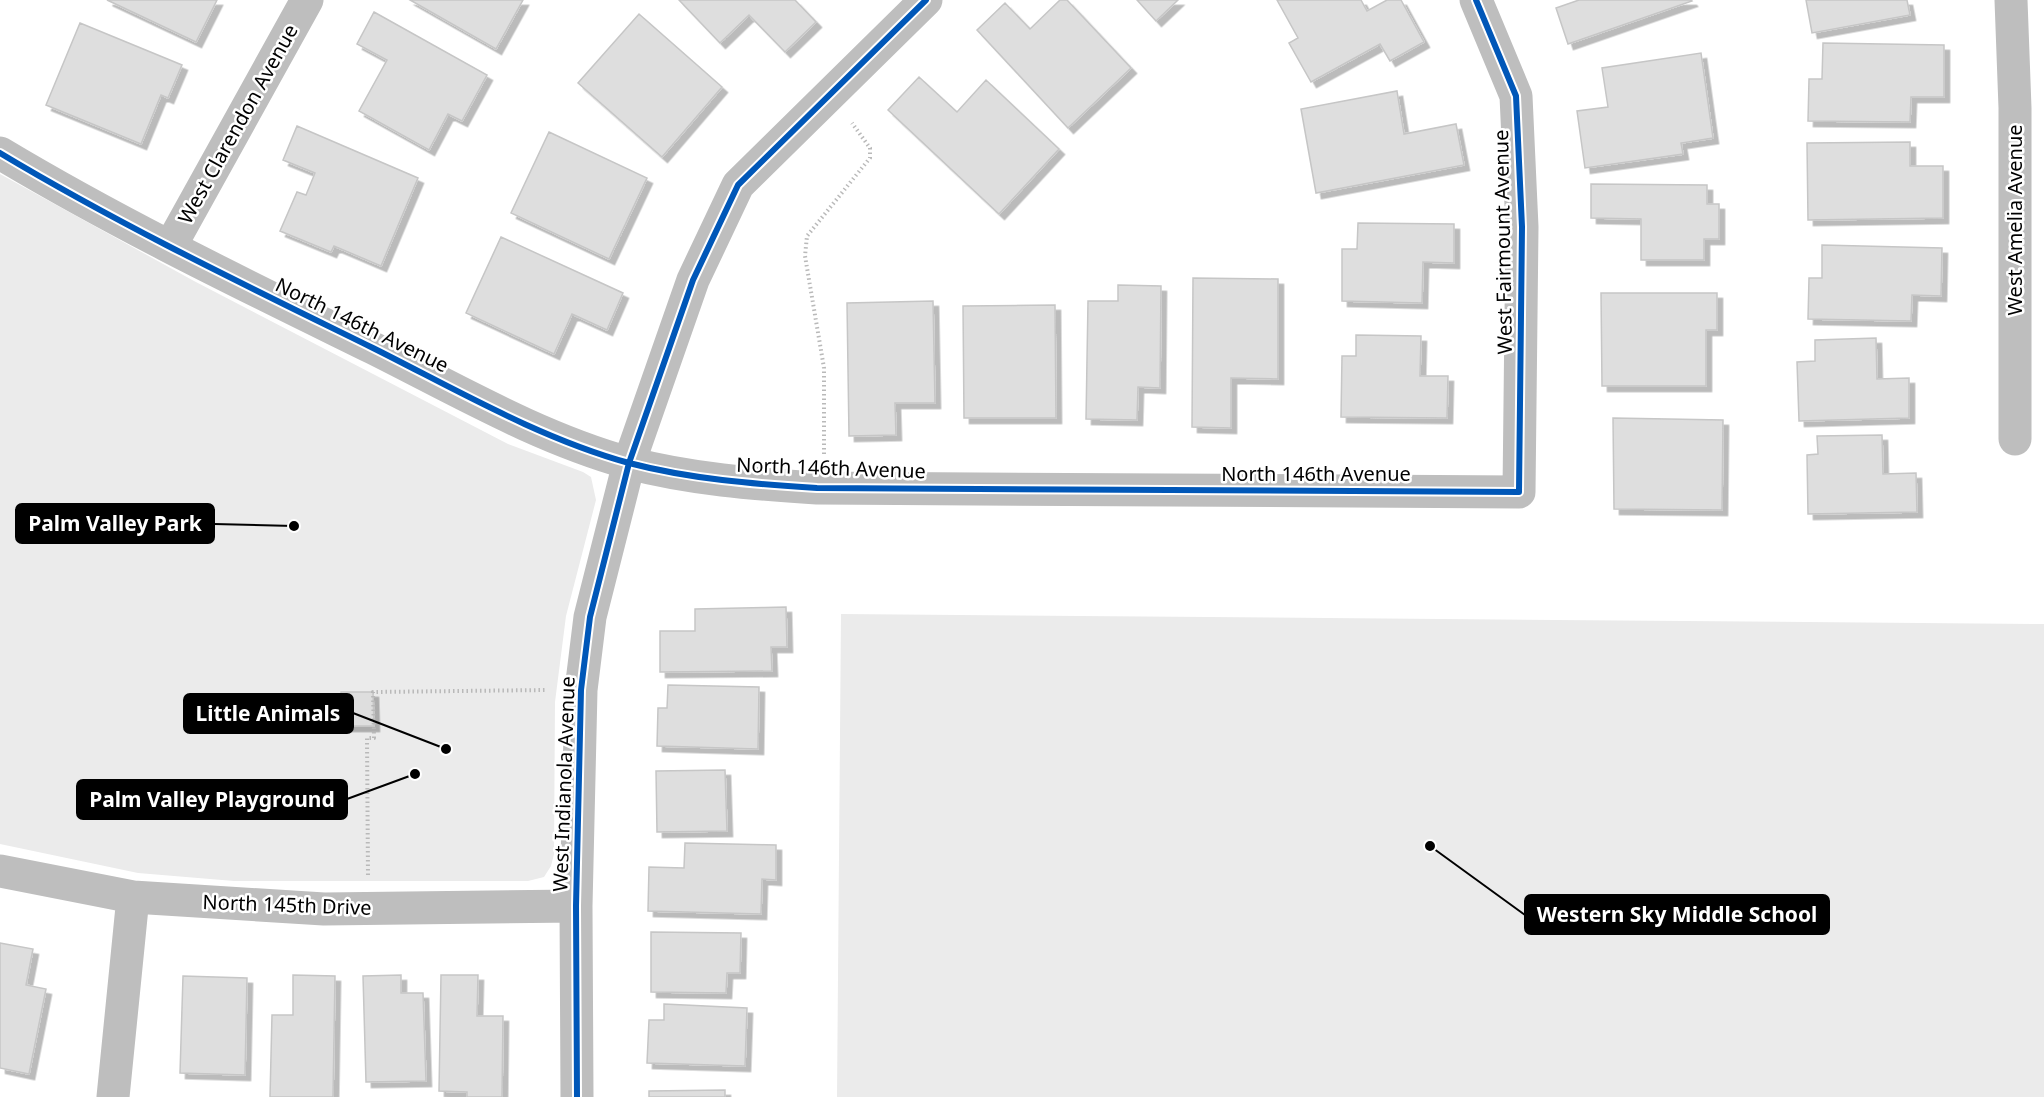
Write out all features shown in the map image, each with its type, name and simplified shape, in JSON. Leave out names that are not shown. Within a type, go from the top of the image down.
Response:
[{"type":"street","name":"West Clarendon Avenue","points":[[170,247],[307,0]]},
{"type":"street","name":"West Indianola Avenue","points":[[577,1097],[576,906],[581,690],[591,617],[629,463],[693,280],[738,185],[926,0]]},
{"type":"street","name":"West Fairmount Avenue","points":[[1476,0],[1516,96],[1522,227],[1519,492]]},
{"type":"street","name":"West Amelia Avenue","points":[[2011,0],[2015,108],[2015,439]]},
{"type":"street","name":"North 146th Avenue","points":[[0,153],[62,190],[170,247],[527,426],[629,463],[732,482],[823,488],[1519,492]]},
{"type":"street","name":"North 145th Drive","points":[[0,871],[133,897],[324,909],[576,906]]},
{"type":"street","points":[[112,1097],[133,897]]},
{"type":"path","points":[[823,488],[824,368],[804,256],[807,236],[870,158],[870,148],[864,138],[827,96]]},
{"type":"path","points":[[379,877],[368,877],[367,738],[374,738],[373,692],[581,690]]},
{"type":"shaded area","points":[[0,174],[194,281],[508,444],[591,477],[596,500],[566,616],[555,702],[554,854],[551,866],[544,877],[528,881],[234,881],[138,873],[0,844]]},
{"type":"shaded area","points":[[841,614],[2044,624],[2044,1097],[837,1097]]},
{"type":"building","points":[[107,0],[217,0],[196,42]]},
{"type":"building","points":[[410,0],[523,0],[496,49]]},
{"type":"building","points":[[679,0],[795,0],[816,22],[785,52],[749,15],[720,43]]},
{"type":"building","points":[[1060,0],[1067,0],[1131,68],[1068,128],[977,30],[1005,3],[1030,29]]},
{"type":"building","points":[[1137,0],[1178,0],[1156,21]]},
{"type":"building","points":[[1277,0],[1361,0],[1367,11],[1387,0],[1401,0],[1424,42],[1390,61],[1380,44],[1311,82],[1289,43],[1298,38]]},
{"type":"building","points":[[1579,0],[1692,1],[1568,44],[1556,8]]},
{"type":"building","points":[[1806,0],[1907,0],[1910,15],[1812,33]]},
{"type":"building","points":[[374,12],[487,75],[462,121],[448,114],[429,150],[359,111],[387,60],[357,44]]},
{"type":"building","points":[[639,14],[722,87],[662,157],[578,83]]},
{"type":"building","points":[[80,23],[182,65],[168,98],[161,95],[141,144],[46,105]]},
{"type":"building","points":[[1823,43],[1944,45],[1944,97],[1911,97],[1910,122],[1808,121],[1809,79],[1822,79]]},
{"type":"building","points":[[1701,53],[1713,138],[1681,143],[1683,154],[1585,168],[1577,111],[1608,107],[1602,68]]},
{"type":"building","points":[[919,77],[957,112],[986,80],[1059,149],[999,214],[888,110]]},
{"type":"building","points":[[1397,91],[1404,134],[1456,124],[1464,165],[1316,193],[1301,109]]},
{"type":"building","points":[[297,126],[418,178],[381,266],[334,246],[331,252],[280,231],[297,192],[306,195],[315,173],[283,160]]},
{"type":"building","points":[[549,132],[647,178],[609,259],[511,213]]},
{"type":"building","points":[[1910,142],[1910,166],[1943,166],[1943,218],[1808,220],[1807,143]]},
{"type":"building","points":[[1591,184],[1707,185],[1707,204],[1719,204],[1719,239],[1704,239],[1704,260],[1641,260],[1641,219],[1591,218]]},
{"type":"building","points":[[1358,223],[1454,224],[1454,263],[1423,262],[1422,303],[1342,301],[1342,249],[1357,249]]},
{"type":"building","points":[[501,237],[623,293],[607,330],[572,314],[554,354],[466,313]]},
{"type":"building","points":[[1822,245],[1942,248],[1941,296],[1912,295],[1911,321],[1808,319],[1809,278],[1822,278]]},
{"type":"building","points":[[1193,278],[1278,279],[1278,379],[1231,378],[1231,428],[1192,427]]},
{"type":"building","points":[[1118,285],[1161,286],[1160,388],[1138,387],[1137,420],[1086,419],[1088,301],[1118,301]]},
{"type":"building","points":[[1601,293],[1717,293],[1717,330],[1706,330],[1706,386],[1602,386]]},
{"type":"building","points":[[933,301],[935,403],[895,403],[896,435],[849,436],[847,303]]},
{"type":"building","points":[[1055,305],[1056,418],[964,418],[963,306]]},
{"type":"building","points":[[1356,335],[1421,336],[1420,376],[1448,376],[1447,418],[1341,417],[1342,356],[1356,356]]},
{"type":"building","points":[[1876,338],[1877,379],[1909,378],[1909,418],[1799,421],[1797,362],[1815,361],[1815,340]]},
{"type":"building","points":[[1613,418],[1723,420],[1722,510],[1614,509]]},
{"type":"building","points":[[1882,435],[1883,474],[1916,473],[1917,512],[1808,514],[1807,455],[1818,454],[1817,436]]},
{"type":"building","points":[[786,607],[787,647],[771,647],[772,671],[660,672],[660,631],[695,631],[695,609]]},
{"type":"building","points":[[668,685],[759,687],[758,749],[657,746],[658,708],[667,708]]},
{"type":"building","points":[[341,692],[373,692],[374,726],[341,726]]},
{"type":"building","points":[[725,770],[727,831],[657,832],[656,771]]},
{"type":"building","points":[[685,843],[776,845],[776,880],[762,879],[761,914],[648,911],[649,867],[684,868]]},
{"type":"building","points":[[651,932],[741,933],[740,973],[727,973],[726,993],[651,992]]},
{"type":"building","points":[[0,943],[33,949],[26,985],[46,989],[29,1074],[0,1068]]},
{"type":"building","points":[[293,975],[335,976],[333,1097],[270,1097],[272,1015],[293,1015]]},
{"type":"building","points":[[401,975],[401,993],[423,993],[426,1081],[366,1082],[363,976]]},
{"type":"building","points":[[441,975],[478,975],[477,1016],[503,1016],[502,1097],[467,1097],[467,1092],[439,1091]]},
{"type":"building","points":[[183,976],[247,978],[245,1075],[180,1073]]},
{"type":"building","points":[[664,1004],[747,1008],[745,1066],[647,1063],[649,1020],[664,1020]]},
{"type":"building","points":[[725,1090],[725,1097],[649,1097],[649,1091]]},
{"type":"cycle path","points":[[577,1097],[576,906],[581,690],[590,617],[629,463],[693,280],[738,185],[926,0]]},
{"type":"cycle path","points":[[0,153],[45,180],[184,254],[499,412],[596,453],[652,469],[722,480],[817,488],[1519,492],[1522,227],[1516,96],[1476,0]]},
{"type":"place","name":"Palm Valley Park","points":[[294,526]]},
{"type":"place","name":"Little Animals","points":[[446,749]]},
{"type":"place","name":"Palm Valley Playground","points":[[415,774]]},
{"type":"place","name":"Western Sky Middle School","points":[[1430,846]]}]
